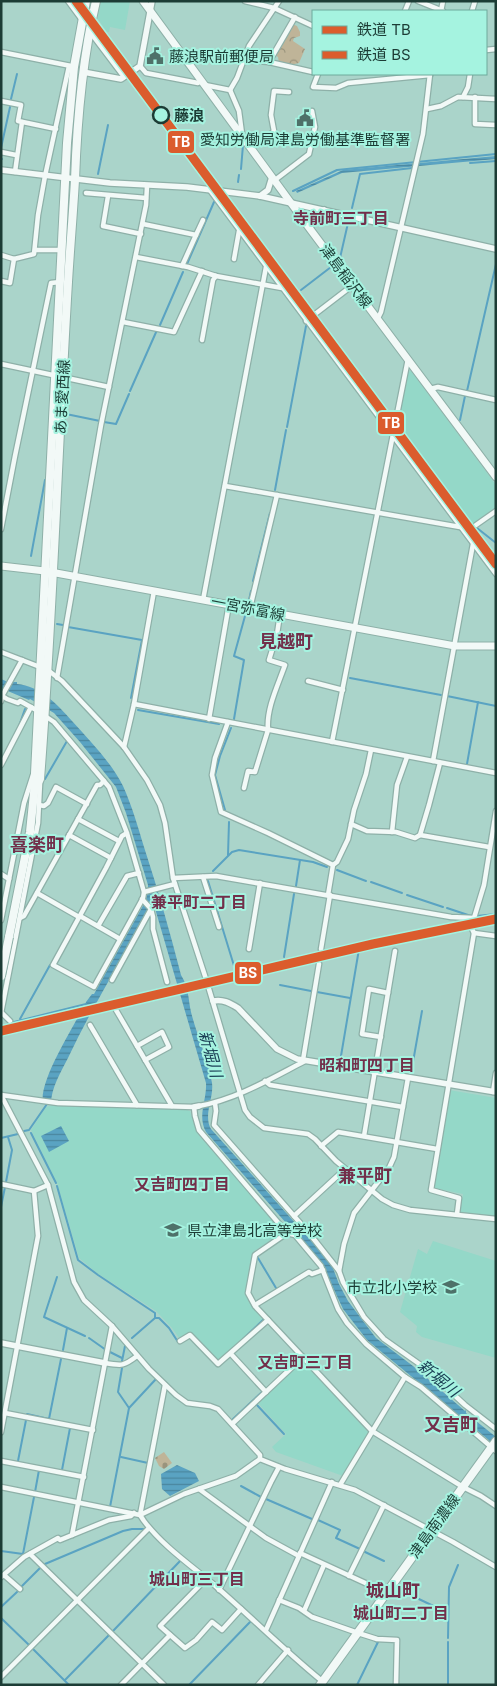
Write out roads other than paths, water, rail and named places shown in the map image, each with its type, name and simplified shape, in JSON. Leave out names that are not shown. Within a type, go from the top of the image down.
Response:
[{"type":"main road","name":"あま愛西線","points":[[4,976],[9,937],[30,832],[39,711],[47,695],[54,573],[60,282],[67,143],[72,66],[86,1]]},
{"type":"main road","name":"あま愛西線","points":[[34,793],[40,779],[39,689],[45,571],[75,180],[75,144],[83,72],[96,1]]},
{"type":"main road","name":"津島稲沢線","points":[[143,1],[310,229],[496,477]]},
{"type":"main road","name":"一宮弥富線","points":[[1,566],[74,576],[455,646],[496,646]]},
{"type":"main road","name":"津島南濃線","points":[[321,1683],[462,1487],[494,1446]]},
{"type":"street","points":[[68,1],[82,20]]},
{"type":"street","points":[[83,72],[120,79],[140,66],[152,1]]},
{"type":"street","points":[[245,1],[274,8],[312,26]]},
{"type":"street","points":[[230,90],[251,43],[279,1]]},
{"type":"street","points":[[418,1],[440,10]]},
{"type":"street","points":[[269,62],[295,17]]},
{"type":"street","points":[[90,31],[124,77]]},
{"type":"street","points":[[1,52],[72,66],[45,176],[38,215],[35,250],[32,255],[14,259],[1,255]]},
{"type":"street","points":[[244,60],[269,62],[312,72]]},
{"type":"street","points":[[140,66],[146,73],[203,83],[230,90]]},
{"type":"street","points":[[318,75],[313,87],[336,88],[348,83],[421,75]]},
{"type":"street","points":[[378,318],[382,312],[416,168],[427,109],[430,75]]},
{"type":"street","points":[[463,97],[468,87],[470,75]]},
{"type":"street","points":[[230,90],[238,111],[242,137]]},
{"type":"street","points":[[248,145],[268,137],[274,132],[271,115],[274,91],[289,92]]},
{"type":"street","points":[[427,109],[441,106],[458,97],[496,99]]},
{"type":"street","points":[[475,97],[475,124],[496,125]]},
{"type":"street","points":[[1,101],[21,105],[18,121],[56,129]]},
{"type":"street","points":[[260,196],[268,190],[273,179],[309,154],[315,127],[312,111]]},
{"type":"street","points":[[15,172],[22,122]]},
{"type":"street","points":[[1,152],[16,155]]},
{"type":"street","points":[[1,170],[75,180],[209,189],[260,196],[496,249]]},
{"type":"street","points":[[57,678],[109,387],[143,224],[147,186]]},
{"type":"street","points":[[209,189],[496,574]]},
{"type":"street","points":[[86,193],[146,198]]},
{"type":"street","points":[[108,196],[103,226],[141,234]]},
{"type":"street","points":[[310,229],[313,216],[324,210]]},
{"type":"street","points":[[182,266],[204,220]]},
{"type":"street","points":[[143,224],[196,235]]},
{"type":"street","points":[[234,259],[240,230]]},
{"type":"street","points":[[35,250],[62,250]]},
{"type":"street","points":[[136,257],[182,266],[216,276],[282,288]]},
{"type":"street","points":[[1,281],[10,283],[14,259]]},
{"type":"street","points":[[203,600],[266,266]]},
{"type":"street","points":[[123,322],[174,332],[202,271]]},
{"type":"street","points":[[202,340],[213,280],[216,276]]},
{"type":"street","points":[[1,529],[51,283],[60,282]]},
{"type":"street","points":[[306,321],[352,285]]},
{"type":"street","points":[[332,742],[408,359]]},
{"type":"street","points":[[1,364],[109,387]]},
{"type":"street","points":[[430,389],[438,387],[496,400]]},
{"type":"street","points":[[225,486],[460,527]]},
{"type":"street","points":[[250,608],[277,495]]},
{"type":"street","points":[[476,525],[496,511]]},
{"type":"street","points":[[433,761],[473,544]]},
{"type":"street","points":[[124,747],[134,704],[154,591]]},
{"type":"street","points":[[209,719],[229,604]]},
{"type":"street","points":[[244,788],[248,771],[255,772],[284,666],[269,660],[277,634],[280,614]]},
{"type":"street","points":[[1,652],[40,667]]},
{"type":"street","points":[[22,660],[2,697],[18,703],[20,701],[54,722],[104,781],[118,806],[127,833],[145,891],[143,900],[94,987],[53,964],[119,841],[127,833]]},
{"type":"street","points":[[49,671],[124,747],[147,780],[160,805],[165,823],[173,878],[213,1001],[245,1110],[264,1128],[308,1134],[345,1169],[382,1199],[400,1208],[496,1219]]},
{"type":"street","points":[[308,681],[343,690]]},
{"type":"street","points":[[134,704],[496,773]]},
{"type":"street","points":[[1,765],[39,711]]},
{"type":"street","points":[[228,722],[215,758],[212,775],[221,812],[334,865]]},
{"type":"street","points":[[322,949],[334,865],[348,839],[371,750]]},
{"type":"street","points":[[392,832],[397,785],[407,757]]},
{"type":"street","points":[[420,835],[430,806],[440,763]]},
{"type":"street","points":[[1,920],[24,803],[34,772]]},
{"type":"street","points":[[10,1021],[2,1013],[4,976],[20,918],[38,823],[40,779]]},
{"type":"street","points":[[20,918],[24,916],[97,785],[104,781]]},
{"type":"street","points":[[40,805],[44,806],[48,802],[56,787],[87,804]]},
{"type":"street","points":[[173,878],[216,876],[467,919],[474,918],[484,885],[496,811]]},
{"type":"street","points":[[78,819],[119,841]]},
{"type":"street","points":[[351,824],[367,831],[392,832],[415,838],[420,835],[489,847]]},
{"type":"street","points":[[69,835],[111,858]]},
{"type":"street","points":[[98,926],[127,876],[139,873]]},
{"type":"street","points":[[1,874],[9,879]]},
{"type":"street","points":[[203,877],[219,927]]},
{"type":"street","points":[[249,949],[260,883]]},
{"type":"street","points":[[145,891],[175,884]]},
{"type":"street","points":[[26,888],[120,939]]},
{"type":"street","points":[[143,900],[151,908],[153,929],[167,982]]},
{"type":"street","points":[[112,980],[151,908]]},
{"type":"street","points":[[457,1214],[459,1198],[431,1190],[474,933],[467,919]]},
{"type":"street","points":[[474,933],[496,936]]},
{"type":"street","points":[[364,1136],[395,951]]},
{"type":"street","points":[[304,1060],[319,964]]},
{"type":"street","points":[[381,1037],[362,1034],[369,990],[388,992]]},
{"type":"street","points":[[213,1001],[220,1000],[231,1003],[238,1008],[276,1049],[288,1056],[494,1092],[496,1073]]},
{"type":"street","points":[[116,1010],[172,1106]]},
{"type":"street","points":[[90,1025],[137,1105]]},
{"type":"street","points":[[137,1046],[162,1032],[169,1047],[145,1060]]},
{"type":"street","points":[[1,1095],[52,1102],[196,1106],[213,1104],[241,1094],[304,1060]]},
{"type":"street","points":[[339,1271],[344,1244],[354,1213],[389,1168],[398,1143],[408,1078]]},
{"type":"street","points":[[265,1081],[270,1085],[403,1107]]},
{"type":"street","points":[[1,1095],[48,1186],[74,1282],[84,1300],[112,1326],[165,1385],[187,1403],[218,1409],[260,1455],[260,1459]]},
{"type":"street","points":[[213,1104],[216,1111],[214,1125],[294,1216],[339,1271],[345,1287],[353,1300],[378,1334],[405,1355],[410,1356],[465,1405],[496,1429]]},
{"type":"street","points":[[196,1106],[195,1116],[199,1130],[287,1233],[295,1235],[321,1266],[332,1298],[347,1323],[366,1344],[405,1378],[421,1387],[494,1446]]},
{"type":"street","points":[[321,1146],[338,1132],[437,1149]]},
{"type":"street","points":[[294,1216],[345,1169]]},
{"type":"street","points":[[1,1184],[34,1191],[48,1186]]},
{"type":"street","points":[[1,1432],[38,1236],[34,1191]]},
{"type":"street","points":[[287,1233],[255,1255],[248,1293],[255,1305],[372,1431],[496,1506]]},
{"type":"street","points":[[255,1305],[309,1272],[312,1274],[323,1270]]},
{"type":"street","points":[[180,1341],[190,1335],[218,1364],[268,1320]]},
{"type":"street","points":[[72,1535],[112,1326]]},
{"type":"street","points":[[1,1342],[121,1365],[128,1363],[138,1356]]},
{"type":"street","points":[[231,1354],[266,1392]]},
{"type":"street","points":[[232,1423],[303,1358]]},
{"type":"street","points":[[340,1485],[405,1378]]},
{"type":"street","points":[[140,1515],[165,1385]]},
{"type":"street","points":[[5,1413],[93,1430]]},
{"type":"street","points":[[140,1515],[184,1494],[236,1476],[260,1459]]},
{"type":"street","points":[[260,1459],[279,1467],[355,1490],[432,1530],[496,1567]]},
{"type":"street","points":[[1,1461],[84,1477]]},
{"type":"street","points":[[219,1590],[279,1467]]},
{"type":"street","points":[[266,1630],[332,1482]]},
{"type":"street","points":[[1,1487],[140,1515],[148,1528],[266,1630],[321,1683]]},
{"type":"street","points":[[199,1489],[266,1538],[386,1593]]},
{"type":"street","points":[[349,1576],[384,1505]]},
{"type":"street","points":[[20,1589],[3,1576],[30,1554],[58,1538],[60,1540],[109,1520],[131,1516],[134,1513]]},
{"type":"street","points":[[1,1677],[148,1528]]},
{"type":"street","points":[[30,1554],[164,1685]]},
{"type":"street","points":[[304,1611],[324,1565]]},
{"type":"street","points":[[206,1579],[160,1626],[185,1648],[196,1640],[212,1622],[222,1630],[241,1609]]},
{"type":"street","points":[[279,1600],[299,1608],[312,1617],[358,1633],[377,1638],[397,1640],[396,1685]]},
{"type":"street","points":[[121,1685],[170,1635]]},
{"type":"street","points":[[258,1685],[288,1650]]},
{"type":"water","points":[[496,156],[496,159],[342,173],[297,193],[296,191],[343,170]]},
{"type":"water","points":[[1,679],[33,688],[54,702],[100,752],[123,786],[135,816],[181,975],[187,989],[193,1021],[210,1074],[212,1089],[208,1118],[211,1129],[331,1263],[348,1301],[376,1338],[413,1366],[496,1437],[496,1446],[367,1340],[343,1309],[322,1264],[206,1132],[203,1126],[202,1114],[206,1083],[154,905],[150,905],[149,910],[77,1039],[57,1080],[51,1104],[43,1103],[45,1084],[55,1060],[78,1017],[82,1015],[86,1002],[94,994],[145,902],[148,885],[116,787],[54,713],[30,699],[1,688]]},
{"type":"water","points":[[61,1126],[69,1141],[49,1152],[41,1136]]},
{"type":"water","points":[[177,1465],[195,1473],[199,1481],[170,1496],[162,1489],[161,1474]]},
{"type":"waterway","points":[[11,99],[17,74]]},
{"type":"waterway","points":[[1,148],[10,107]]},
{"type":"waterway","points":[[98,174],[108,125]]},
{"type":"waterway","points":[[241,169],[243,145]]},
{"type":"waterway","points":[[293,191],[337,170],[496,154]]},
{"type":"waterway","points":[[470,163],[496,161]]},
{"type":"waterway","points":[[352,208],[360,174],[412,168]]},
{"type":"waterway","points":[[238,182],[239,175]]},
{"type":"waterway","points":[[187,264],[214,202]]},
{"type":"waterway","points":[[340,258],[348,223]]},
{"type":"waterway","points":[[467,391],[496,264]]},
{"type":"waterway","points":[[301,290],[331,267]]},
{"type":"waterway","points":[[160,325],[183,272]]},
{"type":"waterway","points":[[287,427],[306,326]]},
{"type":"waterway","points":[[130,391],[157,330]]},
{"type":"waterway","points":[[104,422],[116,424],[129,394]]},
{"type":"waterway","points":[[460,420],[465,396]]},
{"type":"waterway","points":[[66,414],[100,421]]},
{"type":"waterway","points":[[275,490],[286,430]]},
{"type":"waterway","points":[[31,556],[45,480]]},
{"type":"waterway","points":[[253,581],[270,513]]},
{"type":"waterway","points":[[477,528],[496,543]]},
{"type":"waterway","points":[[249,600],[251,591]]},
{"type":"waterway","points":[[234,719],[244,660],[234,656],[245,616]]},
{"type":"waterway","points":[[57,624],[63,625]]},
{"type":"waterway","points":[[68,627],[142,640],[131,698]]},
{"type":"waterway","points":[[350,678],[441,695]]},
{"type":"waterway","points":[[447,696],[496,706]]},
{"type":"waterway","points":[[467,764],[478,702]]},
{"type":"waterway","points":[[19,726],[25,709]]},
{"type":"waterway","points":[[138,710],[219,724]]},
{"type":"waterway","points":[[225,810],[215,775],[231,728]]},
{"type":"waterway","points":[[45,779],[67,741]]},
{"type":"waterway","points":[[228,855],[229,822]]},
{"type":"waterway","points":[[213,871],[232,852],[239,850],[313,862],[327,867]]},
{"type":"waterway","points":[[296,886],[300,860]]},
{"type":"waterway","points":[[337,870],[366,881]]},
{"type":"waterway","points":[[208,881],[235,969]]},
{"type":"waterway","points":[[371,882],[402,893]]},
{"type":"waterway","points":[[284,957],[294,894]]},
{"type":"waterway","points":[[407,895],[443,907]]},
{"type":"waterway","points":[[447,908],[471,916]]},
{"type":"waterway","points":[[477,916],[496,914]]},
{"type":"waterway","points":[[340,1062],[359,949]]},
{"type":"waterway","points":[[20,1019],[50,965]]},
{"type":"waterway","points":[[280,985],[311,991]]},
{"type":"waterway","points":[[317,992],[350,998]]},
{"type":"waterway","points":[[10,1023],[86,1004]]},
{"type":"waterway","points":[[413,1062],[422,1011]]},
{"type":"waterway","points":[[24,1131],[29,1130],[47,1104]]},
{"type":"waterway","points":[[31,1133],[56,1183]]},
{"type":"waterway","points":[[1,1138],[18,1134]]},
{"type":"waterway","points":[[6,1182],[12,1150],[8,1137]]},
{"type":"waterway","points":[[57,1186],[78,1260],[155,1313],[155,1318],[132,1338]]},
{"type":"waterway","points":[[1,1207],[5,1187]]},
{"type":"waterway","points":[[258,1258],[276,1288]]},
{"type":"waterway","points":[[57,1277],[44,1317],[85,1336]]},
{"type":"waterway","points":[[155,1318],[159,1318],[169,1328],[178,1342]]},
{"type":"waterway","points":[[243,1339],[263,1320]]},
{"type":"waterway","points":[[63,1350],[67,1328]]},
{"type":"waterway","points":[[89,1338],[106,1350]]},
{"type":"waterway","points":[[122,1361],[125,1346]]},
{"type":"waterway","points":[[110,1352],[122,1358]]},
{"type":"waterway","points":[[27,1414],[49,1419],[61,1359]]},
{"type":"waterway","points":[[110,1507],[129,1408],[118,1392],[122,1368]]},
{"type":"waterway","points":[[129,1408],[156,1379]]},
{"type":"waterway","points":[[233,1419],[262,1392]]},
{"type":"waterway","points":[[256,1404],[284,1434]]},
{"type":"waterway","points":[[18,1461],[26,1420]]},
{"type":"waterway","points":[[62,1470],[70,1428]]},
{"type":"waterway","points":[[121,1457],[148,1463]]},
{"type":"waterway","points":[[35,1492],[39,1470]]},
{"type":"waterway","points":[[241,1486],[261,1497]]},
{"type":"waterway","points":[[1,1551],[23,1554],[34,1497]]},
{"type":"waterway","points":[[266,1499],[312,1519]]},
{"type":"waterway","points":[[318,1520],[340,1530],[336,1538],[360,1549]]},
{"type":"waterway","points":[[45,1564],[123,1531],[145,1529]]},
{"type":"waterway","points":[[363,1551],[384,1561]]},
{"type":"waterway","points":[[113,1631],[181,1560]]},
{"type":"waterway","points":[[448,1638],[449,1587],[458,1565]]},
{"type":"waterway","points":[[21,1587],[40,1568]]},
{"type":"waterway","points":[[398,1589],[448,1613]]},
{"type":"waterway","points":[[1,1607],[17,1592]]},
{"type":"waterway","points":[[1,1618],[29,1645]]},
{"type":"waterway","points":[[189,1685],[250,1622]]},
{"type":"waterway","points":[[65,1680],[109,1635]]},
{"type":"waterway","points":[[357,1685],[378,1642],[375,1641]]},
{"type":"waterway","points":[[448,1642],[448,1685]]},
{"type":"waterway","points":[[33,1649],[69,1685]]},
{"type":"rail line","name":"TB","points":[[76,1],[496,564]]},
{"type":"rail line","name":"BS","points":[[1,1031],[373,944],[496,919]]},
{"type":"place","name":"藤浪駅前郵便局","points":[[155,56]]},
{"type":"place","name":"藤浪","points":[[161,115]]},
{"type":"place","name":"愛知労働局津島労働基準監督署","points":[[305,118]]},
{"type":"place","name":"県立津島北高等学校","points":[[173,1230]]},
{"type":"place","name":"市立北小学校","points":[[451,1287]]},
{"type":"district","name":"寺前町三丁目","points":[[341,218]]},
{"type":"district","name":"見越町","points":[[286,641]]},
{"type":"district","name":"喜楽町","points":[[37,844]]},
{"type":"district","name":"兼平町二丁目","points":[[199,902]]},
{"type":"district","name":"昭和町四丁目","points":[[367,1065]]},
{"type":"district","name":"兼平町","points":[[365,1175]]},
{"type":"district","name":"又吉町四丁目","points":[[182,1184]]},
{"type":"district","name":"又吉町三丁目","points":[[305,1362]]},
{"type":"district","name":"又吉町","points":[[451,1424]]},
{"type":"district","name":"城山町三丁目","points":[[197,1579]]},
{"type":"district","name":"城山町","points":[[393,1590]]},
{"type":"district","name":"城山町二丁目","points":[[401,1613]]},
{"type":"water label","name":"新堀川","points":[[211,1054]]},
{"type":"water label","name":"新堀川","points":[[439,1378]]}]
